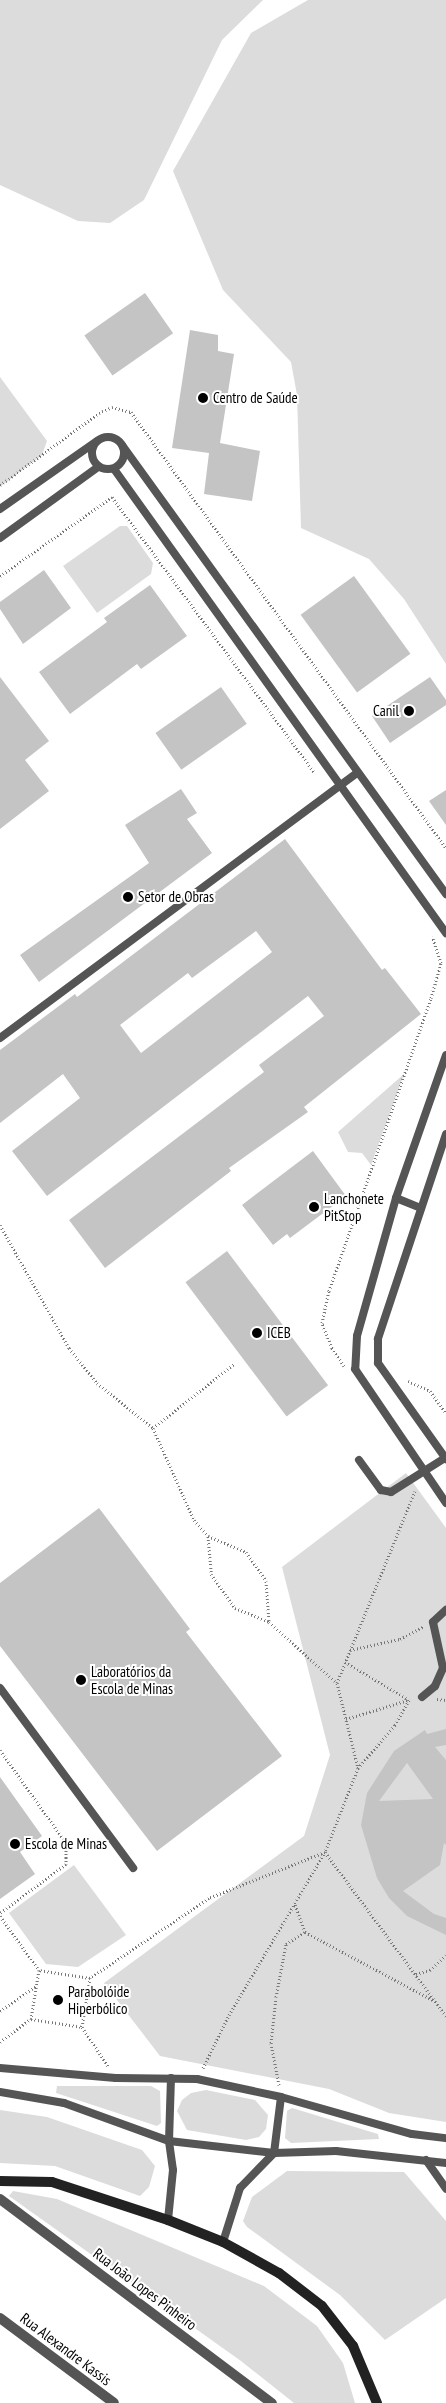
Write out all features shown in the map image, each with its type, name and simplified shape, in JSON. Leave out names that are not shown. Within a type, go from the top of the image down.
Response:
[{"type":"street","points":[[0,2181],[52,2182],[168,2220],[224,2242],[279,2273],[322,2306],[353,2346],[378,2403]]},
{"type":"street","name":"Rua João Lopes Pinheiro","points":[[0,2199],[272,2403]]},
{"type":"street","name":"Rua Alexandre Kassis","points":[[0,2318],[114,2403]]},
{"type":"lane","points":[[0,509],[97,441],[110,437],[122,445],[446,894]]},
{"type":"lane","points":[[97,441],[92,452],[98,467]]},
{"type":"lane","points":[[114,469],[124,456],[122,445]]},
{"type":"lane","points":[[0,538],[98,467],[114,469],[446,932]]},
{"type":"lane","points":[[0,1038],[357,773]]},
{"type":"lane","points":[[446,1056],[396,1198],[357,1336],[355,1370],[446,1503]]},
{"type":"lane","points":[[359,1460],[381,1490],[392,1492],[446,1458],[378,1363],[378,1339],[446,1134]]},
{"type":"lane","points":[[396,1198],[421,1208]]},
{"type":"lane","points":[[422,1697],[435,1686],[443,1668],[433,1622],[446,1610]]},
{"type":"lane","points":[[0,1688],[133,1868]]},
{"type":"lane","points":[[0,2068],[116,2078],[197,2079],[281,2097],[412,2134],[446,2138]]},
{"type":"lane","points":[[168,2220],[173,2170],[169,2141],[171,2078]]},
{"type":"lane","points":[[0,2092],[64,2104],[169,2141],[274,2153],[336,2151],[446,2163]]},
{"type":"lane","points":[[224,2242],[240,2188],[274,2153],[281,2097]]},
{"type":"lane","points":[[426,2160],[446,2189]]},
{"type":"path","points":[[0,576],[112,497],[315,774]]},
{"type":"path","points":[[348,1373],[332,1348],[322,1323],[329,1291],[441,963],[427,929]]},
{"type":"path","points":[[0,1225],[69,1348],[97,1383],[152,1428],[194,1520],[208,1536],[246,1552],[266,1581],[269,1622]]},
{"type":"path","points":[[152,1428],[234,1364]]},
{"type":"path","points":[[404,1378],[430,1391],[446,1413]]},
{"type":"path","points":[[337,1683],[423,1471]]},
{"type":"path","points":[[208,1536],[211,1574],[235,1608],[269,1622],[337,1683],[358,1768]]},
{"type":"path","points":[[350,1650],[400,1639],[433,1622]]},
{"type":"path","points":[[345,1662],[409,1700]]},
{"type":"path","points":[[346,1719],[422,1697]]},
{"type":"path","points":[[197,2079],[229,2015],[325,1852],[358,1768],[395,1725],[409,1700]]},
{"type":"path","points":[[0,1750],[66,1843],[66,1864],[0,1915],[39,1970],[90,1978],[209,1898],[325,1852]]},
{"type":"path","points":[[325,1852],[446,2016]]},
{"type":"path","points":[[294,1903],[305,1932],[435,2001]]},
{"type":"path","points":[[281,2097],[271,2043],[276,1997],[286,1944],[305,1932]]},
{"type":"path","points":[[415,1974],[430,1970],[446,1955]]},
{"type":"path","points":[[0,2042],[31,2019],[39,1970]]},
{"type":"path","points":[[90,1978],[82,2027],[116,2078]]},
{"type":"path","points":[[0,2011],[36,1986]]},
{"type":"path","points":[[31,2019],[82,2027]]},
{"type":"shaded area","points":[[0,0],[263,0],[222,40],[144,200],[110,223],[78,221],[0,185]]},
{"type":"shaded area","points":[[308,0],[446,0],[446,664],[404,599],[369,559],[301,528],[297,395],[291,362],[223,290],[173,171],[251,33]]},
{"type":"shaded area","points":[[0,377],[47,441],[42,455],[0,487]]},
{"type":"shaded area","points":[[120,526],[127,526],[153,563],[151,574],[97,613],[63,566]]},
{"type":"shaded area","points":[[404,1074],[371,1165],[362,1153],[348,1152],[338,1132]]},
{"type":"shaded area","points":[[406,1473],[446,1528],[446,2122],[389,2113],[329,2089],[160,2056],[104,1983],[304,1836],[330,1755],[282,1567]]},
{"type":"shaded area","points":[[74,1865],[126,1935],[78,1967],[46,1964],[9,1913]]},
{"type":"shaded area","points":[[57,2086],[151,2086],[160,2091],[161,2123],[157,2126],[56,2093]]},
{"type":"shaded area","points":[[206,2090],[255,2100],[268,2115],[266,2129],[259,2137],[246,2140],[187,2130],[177,2111],[182,2100],[191,2093]]},
{"type":"shaded area","points":[[292,2108],[378,2134],[379,2139],[291,2143],[285,2138],[287,2111]]},
{"type":"shaded area","points":[[0,2110],[47,2117],[142,2150],[155,2166],[149,2187],[140,2196],[55,2166],[0,2163]]},
{"type":"shaded area","points":[[287,2171],[404,2172],[446,2221],[446,2298],[385,2340],[340,2295],[247,2227],[243,2221],[252,2197]]},
{"type":"shaded area","points":[[13,2191],[57,2199],[264,2286],[317,2326],[343,2363],[355,2403],[294,2403],[241,2361],[9,2196]]},
{"type":"building","points":[[145,293],[173,333],[112,376],[84,335]]},
{"type":"building","name":"Centro de Saúde","points":[[190,330],[218,335],[218,351],[234,354],[220,443],[260,451],[252,501],[204,494],[209,453],[172,448]]},
{"type":"building","points":[[44,570],[71,608],[23,644],[0,609],[0,602]]},
{"type":"building","points":[[354,576],[410,654],[357,692],[301,615]]},
{"type":"building","points":[[150,585],[187,636],[141,669],[137,664],[70,714],[39,672],[107,622],[104,618]]},
{"type":"building","points":[[0,677],[49,741],[25,760],[49,791],[0,829]]},
{"type":"building","name":"Canil","points":[[430,677],[446,700],[446,705],[390,743],[372,716]]},
{"type":"building","points":[[221,687],[247,724],[181,770],[155,733]]},
{"type":"building","points":[[181,789],[197,813],[187,819],[212,853],[39,982],[20,955],[149,863],[125,825]]},
{"type":"building","points":[[446,790],[446,825],[429,801]]},
{"type":"building","points":[[285,839],[382,970],[385,968],[421,1014],[304,1107],[308,1112],[229,1168],[231,1171],[105,1268],[69,1220],[264,1072],[259,1065],[324,1016],[308,996],[47,1196],[12,1151],[80,1098],[63,1074],[0,1123],[0,1050],[75,994],[77,997]],"holes":[[[256,931],[272,952],[141,1053],[120,1025],[188,973],[192,978]]]},
{"type":"building","points":[[313,1151],[346,1196],[290,1238],[287,1234],[273,1245],[242,1205]]},
{"type":"building","name":"ICEB","points":[[227,1251],[328,1385],[287,1416],[185,1282]]},
{"type":"building","name":"Laboratórios da Escola de Minas","points":[[99,1508],[190,1629],[186,1632],[282,1756],[157,1851],[0,1646],[0,1583]]},
{"type":"building","points":[[446,1729],[446,1745],[435,1747],[446,1760],[446,1845],[444,1843],[440,1865],[403,1891],[434,1914],[446,1918],[446,1935],[407,1916],[389,1898],[377,1878],[361,1825],[367,1793],[394,1751],[425,1730],[427,1734]],"holes":[[[407,1763],[433,1799],[379,1801]]]},
{"type":"building","name":"Escola de Minas","points":[[0,1777],[42,1836],[20,1852],[35,1874],[0,1899]]},
{"type":"place","name":"Centro de Saúde","points":[[203,398]]},
{"type":"place","name":"Canil","points":[[409,711]]},
{"type":"place","name":"Setor de Obras","points":[[128,897]]},
{"type":"place","name":"Lanchonete PitStop","points":[[314,1207]]},
{"type":"place","name":"ICEB","points":[[257,1333]]},
{"type":"place","name":"Laboratórios da Escola de Minas","points":[[81,1680]]},
{"type":"place","name":"Escola de Minas","points":[[15,1844]]},
{"type":"place","name":"Parabolóide Hiperbólico","points":[[58,2000]]}]
